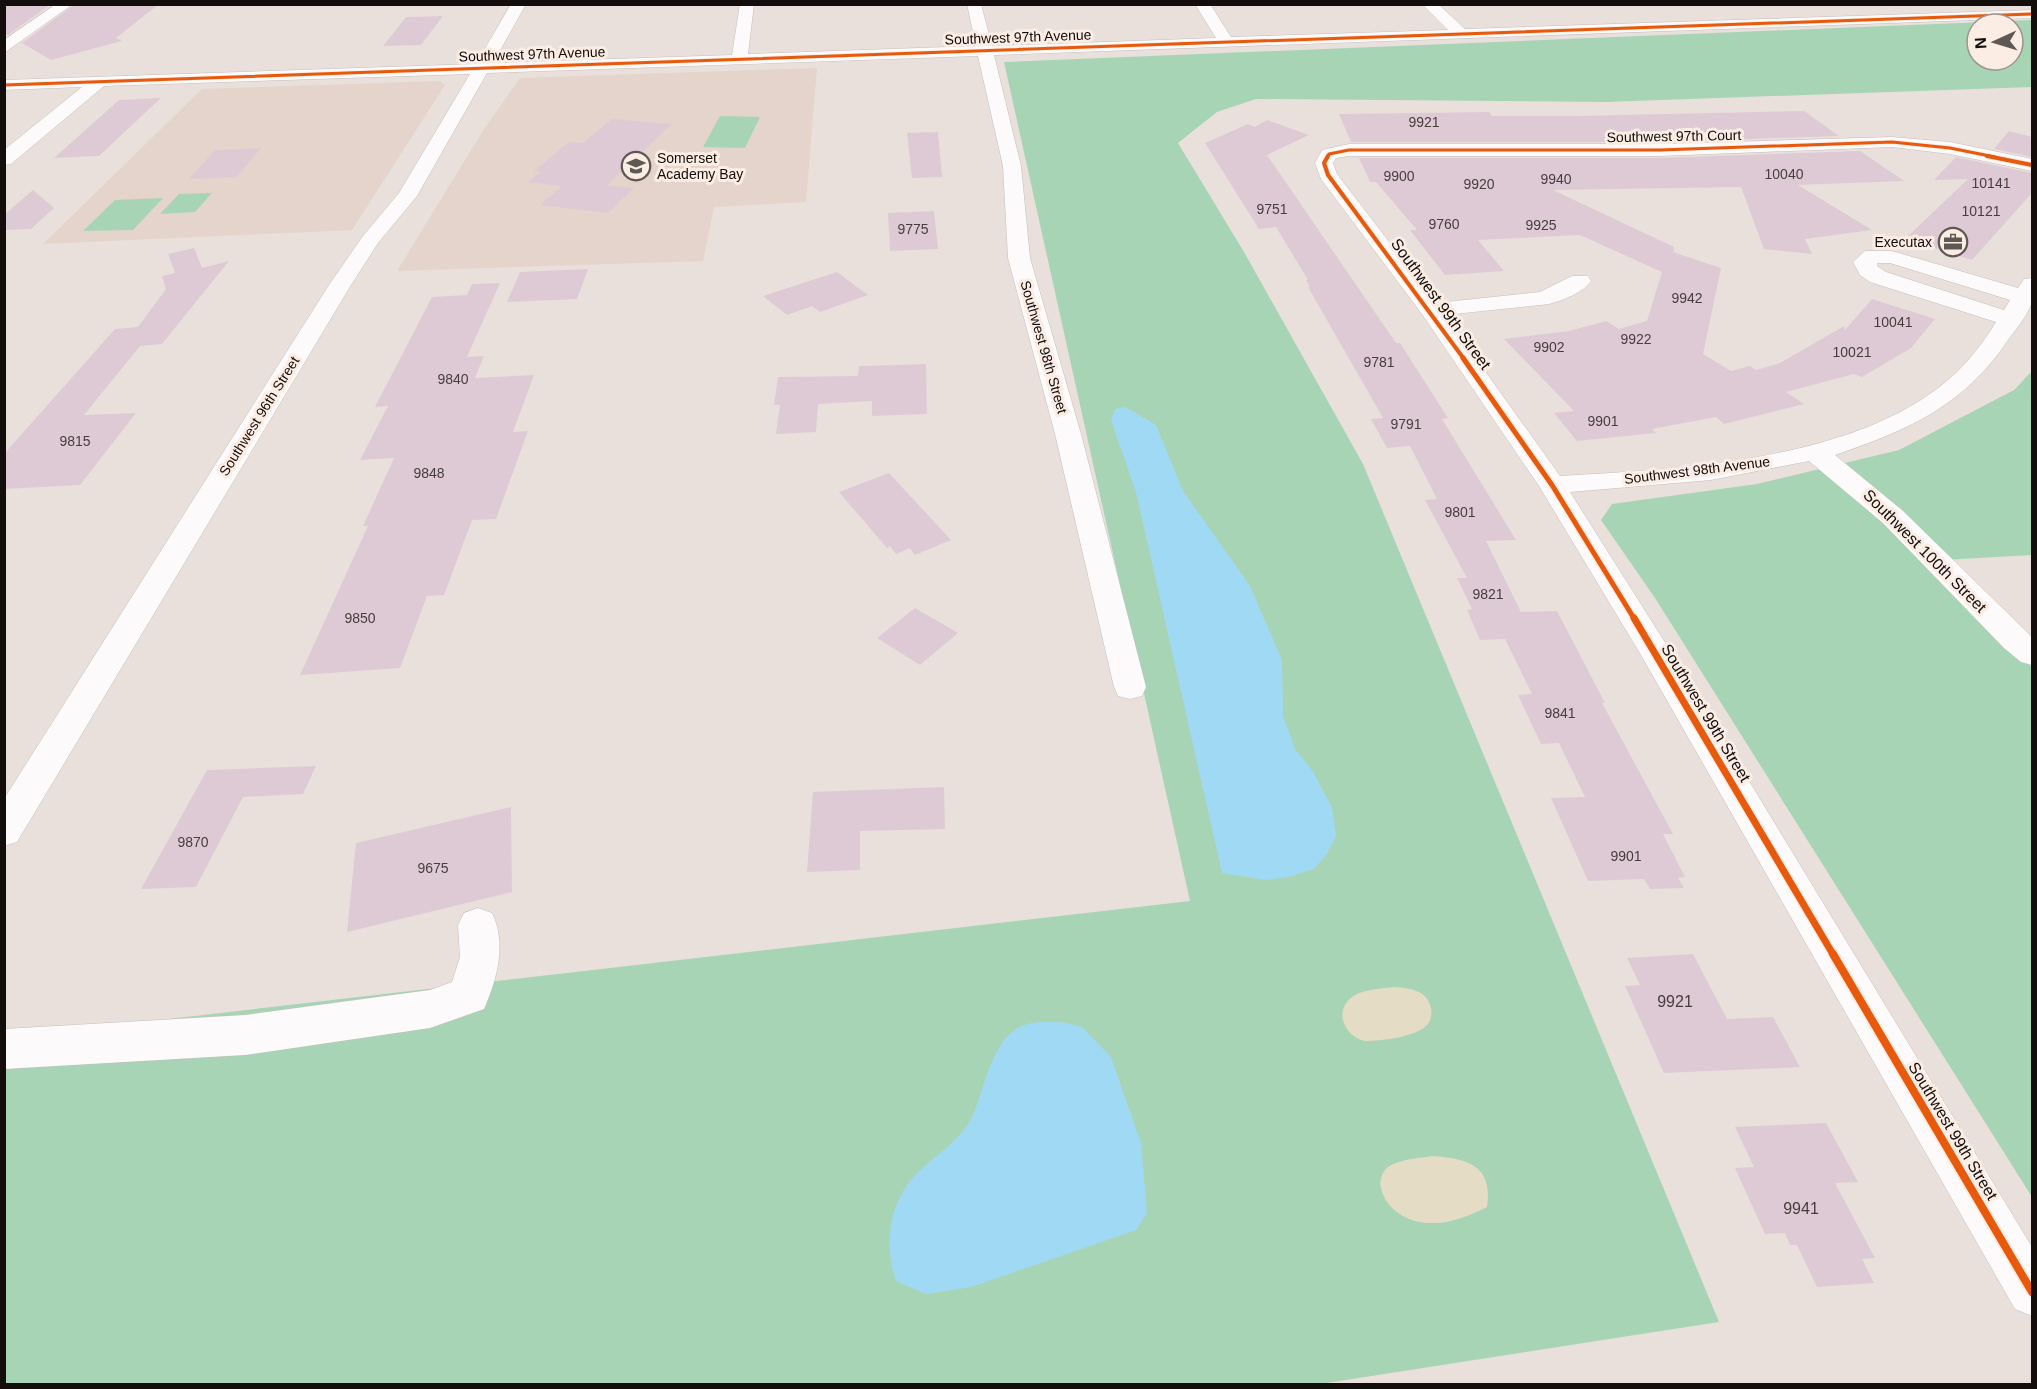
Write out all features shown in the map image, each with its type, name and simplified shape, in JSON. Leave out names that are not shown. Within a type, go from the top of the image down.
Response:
[{"type":"street","points":[[4,48],[66,4]]},
{"type":"street","name":"Southwest 96th Street","points":[[4,831],[339,285],[370,240],[407,196],[519,4]]},
{"type":"street","points":[[739,59],[747,4]]},
{"type":"street","name":"Southwest 98th Street","points":[[974,4],[1012,166],[1019,258],[1068,434],[1130,687]]},
{"type":"street","points":[[1202,4],[1226,42]]},
{"type":"street","points":[[1429,4],[1461,34]]},
{"type":"street","points":[[1701,9],[1725,24]]},
{"type":"street","name":"Southwest 97th Avenue","points":[[4,85],[2032,14]]},
{"type":"street","points":[[4,160],[99,82]]},
{"type":"street","name":"Southwest 97th Court","points":[[1325,168],[1325,159],[1329,154],[1349,150],[1660,150],[1874,142],[1950,148],[2032,165]]},
{"type":"street","name":"Southwest 99th Street","points":[[1325,168],[1354,211],[1430,310],[1552,485],[1659,659],[2032,1292]]},
{"type":"street","name":"Southwest 98th Avenue","points":[[1552,485],[1734,469],[1814,452],[1872,433],[1919,412],[1962,381],[1990,352],[2028,291],[1892,257],[1873,256],[1864,262],[1868,270],[1878,277],[2010,319]]},
{"type":"street","points":[[1430,310],[1541,299],[1555,295],[1580,281]]},
{"type":"street","name":"Southwest 100th Street","points":[[1814,452],[1842,471],[1875,501],[2015,640],[2032,654]]},
{"type":"street","points":[[4,1049],[245,1035],[430,1009],[469,996],[480,957],[478,925]]},
{"type":"shaded area","name":"Somerset Academy Bay","points":[[817,68],[806,202],[714,207],[703,261],[397,271],[484,129],[520,78]]},
{"type":"shaded area","points":[[440,81],[445,85],[352,230],[43,244],[202,89]]},
{"type":"green space","points":[[2025,20],[2032,20],[2032,87],[1606,102],[1256,99],[1217,112],[1178,143],[1244,252],[1363,464],[1719,1322],[1320,1384],[5,1384],[4,1038],[1190,901],[1004,62],[1965,23],[1965,72],[2025,72]]},
{"type":"green space","points":[[720,116],[760,117],[745,148],[703,147]]},
{"type":"green space","points":[[212,193],[195,212],[160,214],[179,194]]},
{"type":"green space","points":[[163,198],[133,230],[83,231],[115,200]]},
{"type":"green space","points":[[2032,371],[2032,555],[1925,561],[2032,667],[2032,1197],[1655,598],[1601,520],[1612,504],[1757,484],[1899,450],[2014,390]]},
{"type":"sand","points":[[1394,987],[1412,989],[1426,997],[1431,1010],[1427,1025],[1400,1037],[1369,1041],[1356,1038],[1346,1028],[1342,1015],[1347,1002],[1362,992]]},
{"type":"sand","points":[[1433,1156],[1467,1162],[1482,1173],[1488,1193],[1487,1207],[1448,1222],[1434,1223],[1416,1221],[1394,1209],[1388,1203],[1381,1188],[1384,1171],[1398,1162]]},
{"type":"water","points":[[1125,407],[1156,425],[1183,491],[1250,586],[1282,660],[1283,716],[1295,749],[1314,773],[1332,808],[1336,836],[1327,854],[1314,869],[1288,877],[1266,880],[1222,873],[1136,492],[1111,420],[1115,409]]},
{"type":"water","points":[[1060,1022],[1082,1027],[1111,1057],[1141,1143],[1147,1213],[1136,1230],[971,1287],[926,1294],[896,1281],[890,1255],[890,1230],[902,1193],[917,1173],[965,1128],[976,1107],[992,1062],[1008,1036],[1019,1027],[1033,1023]]},
{"type":"building","points":[[4,4],[51,4],[8,35],[4,33]]},
{"type":"building","points":[[75,4],[159,4],[116,38],[122,41],[51,60],[22,43]]},
{"type":"building","points":[[443,16],[421,45],[383,46],[406,17]]},
{"type":"building","points":[[161,98],[99,156],[54,158],[119,100]]},
{"type":"building","points":[[1804,111],[1839,136],[1660,142],[1351,142],[1339,114],[1489,112],[1492,116],[1575,116]]},
{"type":"building","points":[[612,119],[672,124],[607,185],[634,188],[608,213],[540,205],[562,186],[528,182],[540,172],[534,171],[569,142],[583,143]]},
{"type":"building","points":[[1267,120],[1309,135],[1267,155],[1396,343],[1400,343],[1448,418],[1442,419],[1516,540],[1486,541],[1521,612],[1557,611],[1605,703],[1602,703],[1673,834],[1663,834],[1685,877],[1678,878],[1684,888],[1650,889],[1644,879],[1588,881],[1551,798],[1585,797],[1559,743],[1541,744],[1518,695],[1532,694],[1505,639],[1480,640],[1467,610],[1472,609],[1457,578],[1467,578],[1425,500],[1437,499],[1410,446],[1387,448],[1371,419],[1383,418],[1308,287],[1310,287],[1306,280],[1308,280],[1276,227],[1259,229],[1205,143],[1248,124],[1255,127]]},
{"type":"building","points":[[2009,131],[2032,137],[2032,157],[1994,149]]},
{"type":"building","points":[[938,132],[942,177],[912,178],[907,133]]},
{"type":"building","points":[[261,148],[237,177],[189,179],[215,150]]},
{"type":"building","points":[[1860,151],[1904,181],[1798,185],[1872,230],[1805,239],[1812,254],[1764,249],[1741,187],[1553,190],[1674,247],[1673,252],[1721,268],[1703,354],[1731,371],[1750,366],[1756,370],[1780,363],[1844,326],[1845,330],[1872,299],[1935,319],[1911,348],[1862,377],[1854,374],[1786,392],[1804,404],[1724,424],[1716,417],[1652,429],[1656,433],[1577,441],[1554,413],[1574,411],[1504,339],[1569,331],[1606,321],[1619,329],[1647,321],[1662,272],[1580,235],[1478,240],[1504,271],[1445,275],[1410,230],[1417,230],[1376,182],[1370,182],[1359,158],[1660,158]]},
{"type":"building","points":[[1956,157],[2032,173],[2032,193],[1972,260],[1905,239],[1968,179],[1934,180]]},
{"type":"building","points":[[33,190],[54,208],[31,229],[4,230],[4,215]]},
{"type":"building","points":[[934,211],[938,249],[890,251],[888,213]]},
{"type":"building","points":[[194,248],[202,268],[229,261],[162,344],[140,346],[84,415],[136,413],[80,485],[4,489],[4,454],[115,329],[138,327],[166,289],[162,276],[175,273],[168,254]]},
{"type":"building","points":[[588,269],[577,299],[507,302],[520,272]]},
{"type":"building","points":[[837,272],[868,295],[820,312],[812,306],[787,315],[763,296]]},
{"type":"building","points":[[500,283],[467,357],[484,356],[475,378],[534,375],[513,432],[528,431],[496,519],[472,520],[444,595],[427,596],[400,668],[300,675],[368,526],[363,526],[394,458],[360,460],[388,406],[375,407],[432,297],[467,295],[472,284]]},
{"type":"building","points":[[926,364],[927,414],[872,416],[872,401],[818,404],[816,432],[776,434],[780,405],[774,405],[778,377],[858,376],[859,366]]},
{"type":"building","points":[[889,473],[951,540],[915,555],[910,548],[896,554],[890,546],[887,548],[839,492]]},
{"type":"building","points":[[915,608],[958,633],[920,665],[877,638]]},
{"type":"building","points":[[316,766],[303,794],[243,797],[196,887],[141,889],[207,770]]},
{"type":"building","points":[[944,787],[945,829],[860,831],[860,870],[807,872],[813,792]]},
{"type":"building","points":[[511,807],[512,892],[347,932],[356,843]]},
{"type":"building","points":[[1693,954],[1727,1019],[1773,1017],[1800,1067],[1664,1073],[1625,986],[1640,985],[1627,958]]},
{"type":"building","points":[[1826,1123],[1858,1182],[1835,1183],[1875,1258],[1862,1259],[1874,1283],[1817,1287],[1797,1245],[1790,1245],[1785,1233],[1765,1234],[1735,1168],[1754,1167],[1735,1127]]},
{"type":"cycle path","points":[[4,85],[2032,14]]},
{"type":"cycle path","points":[[2032,165],[1950,148],[1892,142],[1660,150],[1349,150],[1329,154],[1324,163],[1328,175],[1430,310],[1552,485],[1653,649],[2032,1292]]},
{"type":"place","name":"Somerset Academy Bay","points":[[636,166]]},
{"type":"place","name":"Executax","points":[[1953,242]]}]
